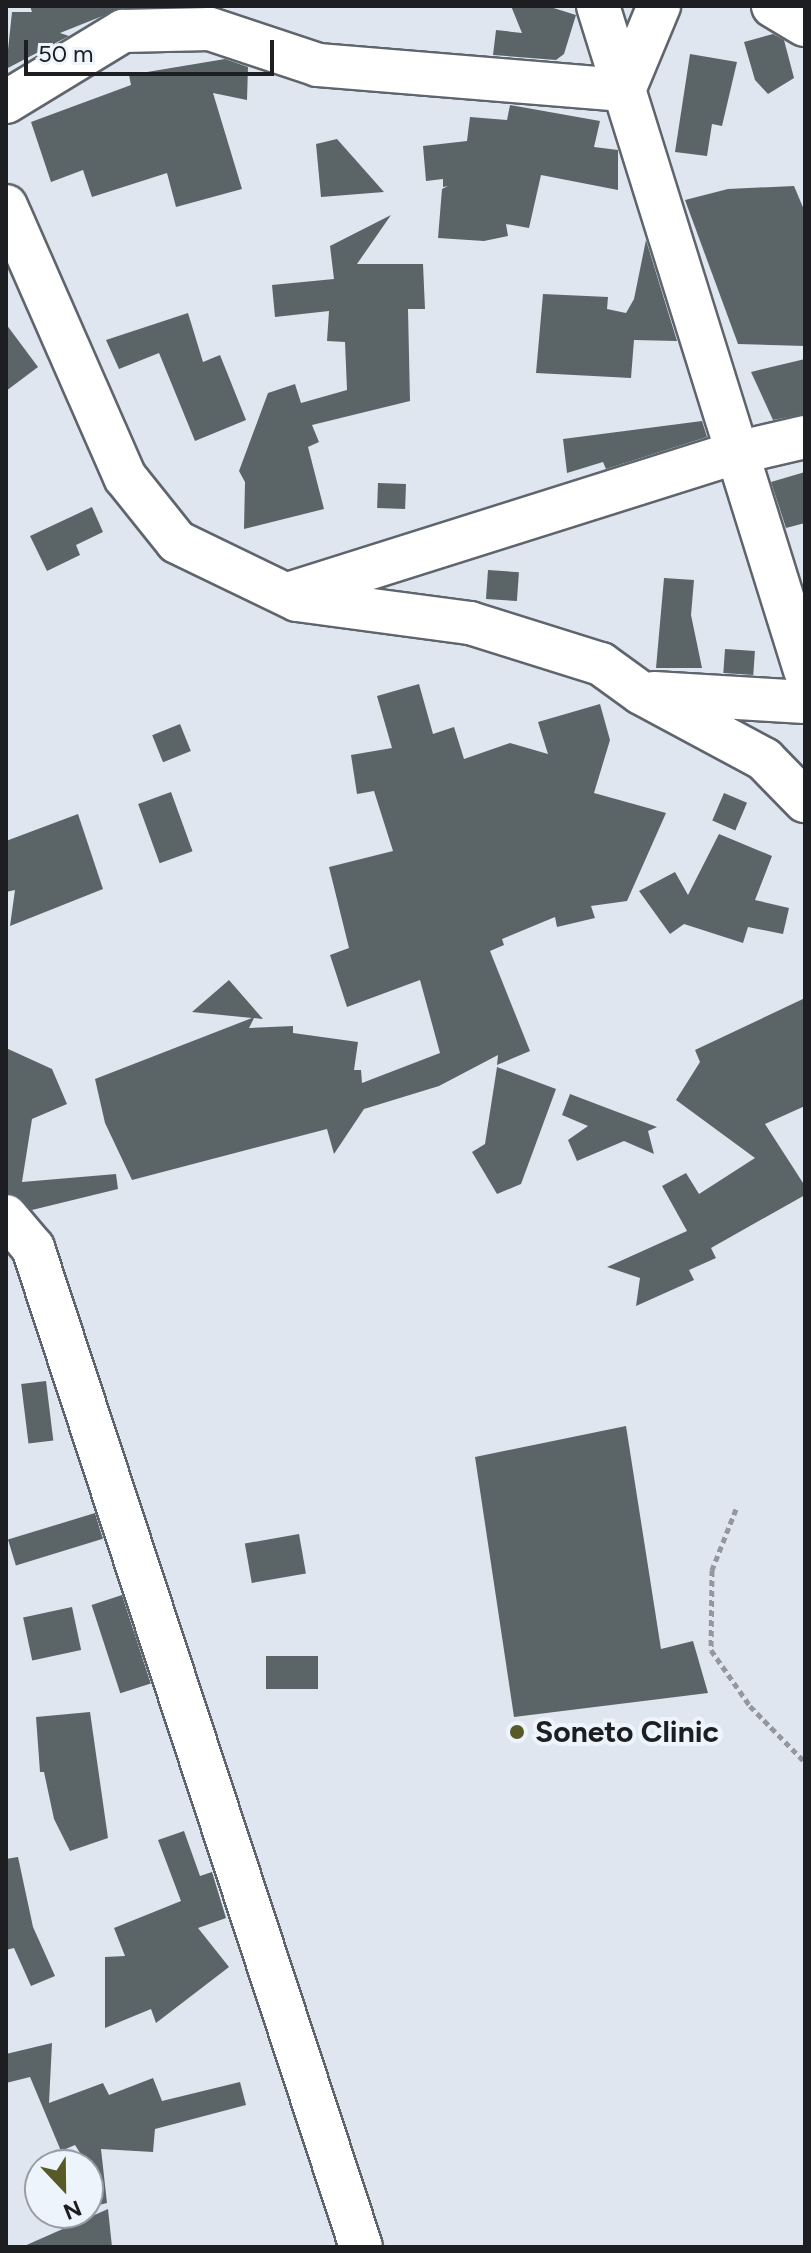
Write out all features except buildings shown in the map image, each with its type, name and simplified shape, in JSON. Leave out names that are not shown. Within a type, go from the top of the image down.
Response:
[{"type":"street","points":[[598,6],[805,670]]},
{"type":"street","points":[[624,90],[659,6]]},
{"type":"street","points":[[773,6],[805,25]]},
{"type":"street","points":[[6,102],[123,31],[210,29],[318,65],[624,90]]},
{"type":"street","points":[[6,206],[125,477],[177,542],[286,595],[470,623],[601,664],[641,693],[764,759],[805,801]]},
{"type":"street","points":[[286,595],[736,453],[805,437]]},
{"type":"street","points":[[641,693],[805,702]]},
{"type":"street","points":[[6,1216],[33,1248],[361,2247]]},
{"type":"path","points":[[736,1509],[712,1570],[711,1650],[750,1706],[784,1735],[805,1762]]},
{"type":"place","name":"Soneto Clinic","points":[[517,1732]]}]
